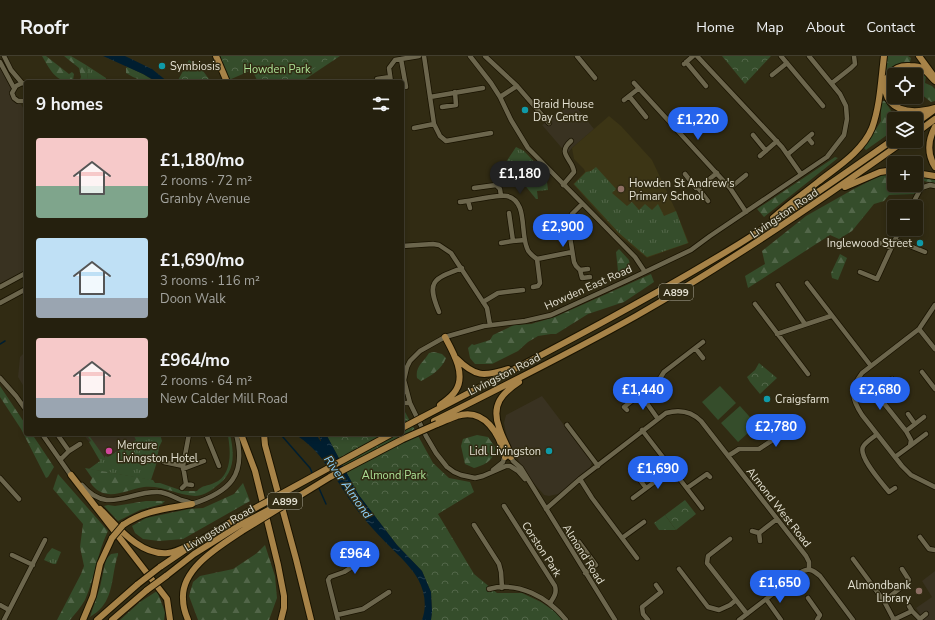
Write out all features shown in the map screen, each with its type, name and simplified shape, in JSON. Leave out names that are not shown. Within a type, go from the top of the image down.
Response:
[{"type":"main road","points":[[216,56],[226,80]]},
{"type":"main road","name":"A899","points":[[758,231],[788,205],[836,168],[864,143],[872,127],[875,116],[884,56]]},
{"type":"main road","points":[[919,56],[935,78]]},
{"type":"main road","points":[[935,81],[921,68],[903,65],[889,74],[885,84],[888,100],[902,110],[919,112],[935,108]]},
{"type":"main road","points":[[923,117],[935,108]]},
{"type":"main road","points":[[923,128],[935,119]]},
{"type":"main road","points":[[935,127],[931,134],[929,144],[931,161],[935,167]]},
{"type":"main road","name":"Livingston Road","points":[[404,427],[638,302],[758,231],[807,200],[887,144]]},
{"type":"main road","name":"Livingston Road","points":[[112,620],[147,590],[194,554],[330,477],[540,368],[648,308],[746,250],[827,196],[894,148]]},
{"type":"main road","name":"A899","points":[[827,196],[857,181],[880,172],[887,171]]},
{"type":"main road","points":[[923,174],[935,176]]},
{"type":"main road","points":[[430,413],[456,391],[459,378],[455,357],[445,337]]},
{"type":"main road","name":"A899","points":[[455,357],[476,374],[488,375],[527,362]]},
{"type":"main road","points":[[508,462],[506,443],[499,428],[497,418],[498,405],[505,392],[540,368]]},
{"type":"main road","points":[[435,423],[458,415],[466,414],[486,421],[492,427],[502,444],[508,462]]},
{"type":"main road","points":[[242,436],[256,471],[278,565],[284,596],[284,608],[281,620]]},
{"type":"main road","points":[[264,436],[265,445],[311,620]]},
{"type":"main road","name":"Livingston Road","points":[[97,620],[138,584],[195,543],[237,518],[388,436]]},
{"type":"main road","points":[[71,476],[167,599],[170,620]]},
{"type":"main road","points":[[92,502],[127,536],[138,544],[158,553],[170,552],[195,543]]},
{"type":"main road","points":[[83,620],[93,596],[100,564],[112,538],[123,525],[140,515],[162,508],[192,504]]},
{"type":"main road","points":[[188,620],[182,598],[186,582],[190,575],[198,564],[241,528]]},
{"type":"street","points":[[4,56],[11,70],[24,84]]},
{"type":"street","points":[[377,79],[390,80],[389,68],[395,60],[418,56]]},
{"type":"street","points":[[424,56],[434,124],[440,136],[446,141],[491,133]]},
{"type":"street","name":"Howden East Road","points":[[470,56],[500,97],[511,120],[528,148],[635,257],[645,272]]},
{"type":"street","points":[[485,56],[517,86],[549,123]]},
{"type":"street","points":[[578,56],[595,78]]},
{"type":"street","points":[[693,56],[685,63],[706,86]]},
{"type":"street","points":[[697,56],[788,154],[801,174]]},
{"type":"street","points":[[781,56],[819,97],[823,106]]},
{"type":"street","name":"Howden East Road","points":[[405,386],[404,380],[407,367],[415,355],[432,343],[470,329],[550,315],[645,272],[691,250],[827,157],[844,135],[848,119],[846,106],[832,83],[809,56]]},
{"type":"street","points":[[832,83],[855,64],[854,56]]},
{"type":"street","points":[[401,59],[406,87]]},
{"type":"street","points":[[0,62],[14,88]]},
{"type":"street","points":[[772,75],[787,63]]},
{"type":"street","points":[[634,83],[717,173],[730,188],[746,212]]},
{"type":"street","points":[[24,84],[19,84],[14,88],[12,93],[18,102],[24,103]]},
{"type":"street","points":[[500,97],[517,86]]},
{"type":"street","points":[[430,96],[483,88]]},
{"type":"street","points":[[638,89],[627,98],[646,117]]},
{"type":"street","points":[[442,107],[456,105],[454,92]]},
{"type":"street","points":[[414,128],[434,124]]},
{"type":"street","points":[[752,135],[766,151]]},
{"type":"street","points":[[788,154],[810,136],[812,142]]},
{"type":"street","points":[[563,185],[574,172],[573,166],[566,154],[567,146],[572,141]]},
{"type":"street","points":[[760,156],[777,142]]},
{"type":"street","points":[[698,188],[717,173]]},
{"type":"street","points":[[684,174],[708,201]]},
{"type":"street","points":[[730,188],[746,175]]},
{"type":"street","points":[[474,188],[496,185],[500,189],[501,196]]},
{"type":"street","points":[[915,200],[921,188],[930,185],[935,186]]},
{"type":"street","points":[[460,202],[501,196],[509,197],[518,204],[521,211],[527,249],[537,259],[540,283],[538,286],[533,287]]},
{"type":"street","points":[[468,201],[470,208]]},
{"type":"street","points":[[582,204],[572,214],[568,224],[574,262],[580,270],[582,278],[590,277]]},
{"type":"street","points":[[509,213],[513,242]]},
{"type":"street","points":[[860,272],[877,279],[897,236]]},
{"type":"street","points":[[501,244],[525,240]]},
{"type":"street","points":[[895,240],[926,252]]},
{"type":"street","points":[[878,242],[891,248]]},
{"type":"street","points":[[404,246],[433,244],[440,246],[451,253],[487,308],[490,325]]},
{"type":"street","points":[[537,259],[572,252]]},
{"type":"street","points":[[439,312],[432,293],[434,284],[442,276],[462,268]]},
{"type":"street","points":[[580,270],[588,269]]},
{"type":"street","points":[[0,287],[24,274]]},
{"type":"street","points":[[807,283],[871,366]]},
{"type":"street","points":[[778,285],[805,324]]},
{"type":"street","points":[[0,303],[24,289]]},
{"type":"street","points":[[483,302],[498,294],[523,290]]},
{"type":"street","points":[[755,304],[808,374]]},
{"type":"street","points":[[935,305],[919,329],[862,373],[855,382],[853,392],[856,406],[902,466],[911,475],[935,487]]},
{"type":"street","points":[[777,334],[831,316]]},
{"type":"street","points":[[919,329],[935,349]]},
{"type":"street","points":[[627,410],[624,407],[659,380],[664,372],[696,349],[703,342]]},
{"type":"street","points":[[696,349],[703,358]]},
{"type":"street","points":[[922,372],[935,389]]},
{"type":"street","points":[[0,378],[24,407]]},
{"type":"street","points":[[892,379],[875,392],[906,431],[911,440],[910,446]]},
{"type":"street","points":[[405,386],[410,403],[426,436],[436,453],[454,472],[475,478],[483,476],[508,462]]},
{"type":"street","points":[[641,395],[658,419]]},
{"type":"street","points":[[404,403],[410,403]]},
{"type":"street","name":"Almond West Road","points":[[546,509],[580,479],[666,413],[673,411],[694,414],[806,556],[809,562],[809,569],[815,571],[820,576],[853,620]]},
{"type":"street","points":[[908,414],[915,424]]},
{"type":"street","points":[[906,431],[924,417]]},
{"type":"street","points":[[728,456],[739,449],[759,449],[788,430],[789,425],[783,418]]},
{"type":"street","points":[[567,426],[598,466]]},
{"type":"street","points":[[642,430],[702,508]]},
{"type":"street","points":[[877,434],[863,446],[862,452],[866,461],[889,492],[895,488]]},
{"type":"street","points":[[895,457],[926,434]]},
{"type":"street","points":[[44,436],[61,459],[71,476],[91,494],[102,500],[117,500],[152,492],[162,492],[192,504],[216,495],[225,489],[232,481],[237,470],[239,460],[240,448],[237,436]]},
{"type":"street","points":[[58,436],[69,451]]},
{"type":"street","points":[[186,484],[183,468],[189,436]]},
{"type":"street","points":[[207,436],[219,466]]},
{"type":"street","points":[[61,459],[69,451],[80,444]]},
{"type":"street","points":[[164,462],[183,468],[204,461]]},
{"type":"street","name":"Almond Road","points":[[508,462],[521,468],[615,620]]},
{"type":"street","points":[[634,498],[672,469]]},
{"type":"street","points":[[687,488],[707,474],[710,477]]},
{"type":"street","points":[[0,478],[19,500]]},
{"type":"street","points":[[580,479],[592,498],[637,558]]},
{"type":"street","points":[[640,480],[646,488]]},
{"type":"street","points":[[186,484],[192,485]]},
{"type":"street","points":[[182,488],[186,484]]},
{"type":"street","name":"Corston Park","points":[[504,506],[555,586],[555,595],[550,603]]},
{"type":"street","points":[[759,533],[777,519]]},
{"type":"street","points":[[622,538],[644,522]]},
{"type":"street","points":[[474,525],[499,564],[502,588]]},
{"type":"street","points":[[752,531],[759,533]]},
{"type":"street","points":[[759,533],[760,542]]},
{"type":"street","points":[[920,537],[929,549],[935,550]]},
{"type":"street","points":[[4,620],[45,540]]},
{"type":"street","points":[[730,540],[708,556],[706,563],[747,614]]},
{"type":"street","points":[[580,542],[596,564],[585,573]]},
{"type":"street","points":[[352,551],[359,562]]},
{"type":"street","points":[[12,555],[33,565]]},
{"type":"street","points":[[368,557],[328,580],[338,618],[362,609],[389,592]]},
{"type":"street","points":[[853,559],[884,601],[893,620],[912,611]]},
{"type":"street","points":[[679,569],[708,607],[719,610],[730,605],[736,600]]},
{"type":"street","points":[[739,620],[804,570],[809,569]]},
{"type":"street","points":[[884,601],[908,582],[908,577],[902,569]]},
{"type":"street","points":[[648,620],[643,614],[642,607],[661,592],[656,585]]},
{"type":"street","points":[[489,590],[502,588],[523,590],[550,603],[566,620]]},
{"type":"street","points":[[808,598],[820,615],[817,620]]},
{"type":"street","points":[[766,599],[780,620]]},
{"type":"street","points":[[0,605],[9,610]]},
{"type":"street","points":[[909,606],[920,619],[926,614]]},
{"type":"shaded area","points":[[0,68],[24,110],[24,272],[0,284]]},
{"type":"shaded area","points":[[573,103],[594,129],[567,154],[542,125]]},
{"type":"shaded area","name":"Howden St Andrew's Primary School","points":[[609,116],[621,126],[652,160],[689,243],[647,258],[618,235],[573,184],[585,172],[574,159],[572,148]]},
{"type":"shaded area","points":[[24,353],[24,387],[18,377],[20,357]]},
{"type":"shaded area","points":[[542,396],[592,462],[589,471],[558,494],[549,496],[544,495],[525,473],[507,438],[504,423],[506,415]]},
{"type":"shaded area","points":[[85,436],[154,436],[108,465]]},
{"type":"shaded area","points":[[935,571],[935,620],[924,620],[916,608],[932,597],[922,581]]},
{"type":"green space","points":[[42,56],[46,56],[69,74],[72,72],[74,74],[73,80],[62,80],[58,78]]},
{"type":"green space","points":[[64,56],[71,56],[86,65],[89,80],[80,80],[81,77],[79,68]]},
{"type":"green space","name":"Howden Park","points":[[220,56],[333,56],[297,80],[257,80],[252,70],[229,80]]},
{"type":"green space","points":[[298,56],[340,56],[304,80],[279,80]]},
{"type":"green space","points":[[722,56],[771,56],[745,84]]},
{"type":"green space","points":[[886,56],[908,56],[911,58],[910,62],[897,64],[892,68],[887,68],[887,72],[884,73]]},
{"type":"green space","points":[[189,60],[200,67],[209,79],[208,80],[178,80]]},
{"type":"green space","points":[[86,65],[106,78],[106,80],[89,80]]},
{"type":"green space","points":[[128,67],[153,80],[140,80],[126,73],[126,68]]},
{"type":"green space","points":[[923,74],[926,75],[925,83],[935,89],[935,101],[931,102],[923,96]]},
{"type":"green space","points":[[881,101],[885,101],[892,112],[887,112],[887,135],[866,150],[864,148],[881,121]]},
{"type":"green space","points":[[516,147],[524,151],[546,174],[548,190],[537,191],[538,199],[536,199],[506,162]]},
{"type":"green space","points":[[835,157],[838,158],[764,217],[757,209]]},
{"type":"green space","points":[[596,167],[616,189],[612,193],[627,206],[632,202],[639,210],[645,204],[652,210],[658,204],[664,216],[676,211],[688,243],[647,257],[619,233],[574,184],[586,172],[591,171]]},
{"type":"green space","points":[[887,174],[887,192],[916,192],[915,194],[889,195],[884,201],[874,204],[852,231],[839,239],[830,235],[748,288],[745,276],[765,264],[762,251],[806,216],[881,175]]},
{"type":"green space","points":[[923,176],[935,179],[935,183],[923,181]]},
{"type":"green space","points":[[619,249],[629,260],[630,265],[626,268],[626,271],[623,274],[618,271],[616,252]]},
{"type":"green space","points":[[840,254],[847,258],[838,280],[832,278],[831,273]]},
{"type":"green space","points":[[651,274],[654,282],[624,302],[588,314],[556,334],[538,336],[518,351],[492,364],[475,364],[470,358],[468,348],[472,344],[474,345],[490,340],[493,335],[514,325],[531,324],[555,317]]},
{"type":"green space","points":[[434,352],[442,354],[446,358],[439,369],[421,381],[417,378],[417,370],[429,353]]},
{"type":"green space","points":[[759,363],[777,378],[760,394],[747,377],[755,370]]},
{"type":"green space","points":[[0,386],[24,422],[24,435],[21,429],[0,397]]},
{"type":"green space","points":[[720,386],[736,403],[718,420],[702,402]]},
{"type":"green space","points":[[740,406],[757,425],[738,442],[721,423]]},
{"type":"green space","name":"Almond Park","points":[[405,412],[433,463],[449,478],[470,482],[474,492],[438,514],[474,574],[497,593],[522,593],[541,602],[557,613],[562,620],[431,620],[431,592],[422,571],[397,545],[358,494],[327,436],[404,436]]},
{"type":"green space","points":[[477,435],[488,437],[495,447],[495,452],[489,461],[474,468],[465,464],[461,446],[463,439]]},
{"type":"green space","points":[[25,436],[33,436],[54,467],[46,478]]},
{"type":"green space","points":[[89,436],[105,458],[105,456],[108,457],[136,440],[134,436],[161,436],[162,441],[159,447],[156,465],[151,480],[89,469],[100,461],[89,442],[91,441],[88,437]]},
{"type":"green space","points":[[228,436],[230,436],[233,458],[230,471],[226,477],[221,483],[210,491],[205,494],[195,496],[157,487],[144,487],[122,493],[108,494],[96,489],[90,482],[92,478],[85,468],[153,480],[155,483],[160,483],[183,491],[197,491],[220,480],[224,475],[229,463],[230,449]]},
{"type":"green space","points":[[58,474],[108,531],[101,548],[85,600],[70,620],[57,620],[84,566],[80,547],[83,524],[53,489]]},
{"type":"green space","points":[[243,483],[250,501],[183,539],[159,541],[143,539],[135,533],[132,526],[146,518],[189,509],[203,508],[234,494]]},
{"type":"green space","points":[[685,500],[696,514],[676,530],[665,515]]},
{"type":"green space","points":[[146,501],[165,501],[162,504],[140,510],[118,521],[104,506],[115,506]]},
{"type":"green space","points":[[665,515],[676,530],[659,530],[654,523]]},
{"type":"green space","points":[[265,545],[275,576],[277,598],[269,620],[198,620],[189,596],[193,582],[200,576],[233,569],[257,553]]},
{"type":"green space","points":[[52,548],[61,552],[56,564],[44,560]]},
{"type":"green space","points":[[118,553],[109,595],[101,608],[90,617],[100,587],[106,559],[111,554]]},
{"type":"green space","points":[[157,591],[165,612],[164,620],[120,620],[140,602]]},
{"type":"water","points":[[103,56],[125,56],[152,69],[166,80],[154,80]]},
{"type":"water","points":[[297,436],[314,436],[319,442],[321,441],[320,436],[327,436],[358,494],[397,545],[422,571],[431,592],[431,620],[422,620],[425,604],[424,594],[414,573],[359,513],[327,465],[304,440]]},
{"type":"waterway","points":[[0,344],[5,341]]},
{"type":"waterway","points":[[282,436],[310,468],[313,475]]},
{"type":"waterway","name":"River Almond","points":[[312,436],[329,462]]},
{"type":"waterway","points":[[318,486],[326,504]]},
{"type":"place","name":"Symbiosis","points":[[162,66]]},
{"type":"place","name":"Braid House Day Centre","points":[[525,110]]},
{"type":"place","name":"Howden St Andrew's Primary School","points":[[621,189]]},
{"type":"place","name":"Inglewood Street","points":[[920,243]]},
{"type":"place","name":"Craigsfarm","points":[[767,399]]},
{"type":"place","name":"Mercure Livingston Hotel","points":[[109,451]]},
{"type":"place","name":"Lidl Livingston","points":[[549,451]]},
{"type":"place","name":"Almondbank Library","points":[[919,591]]}]
